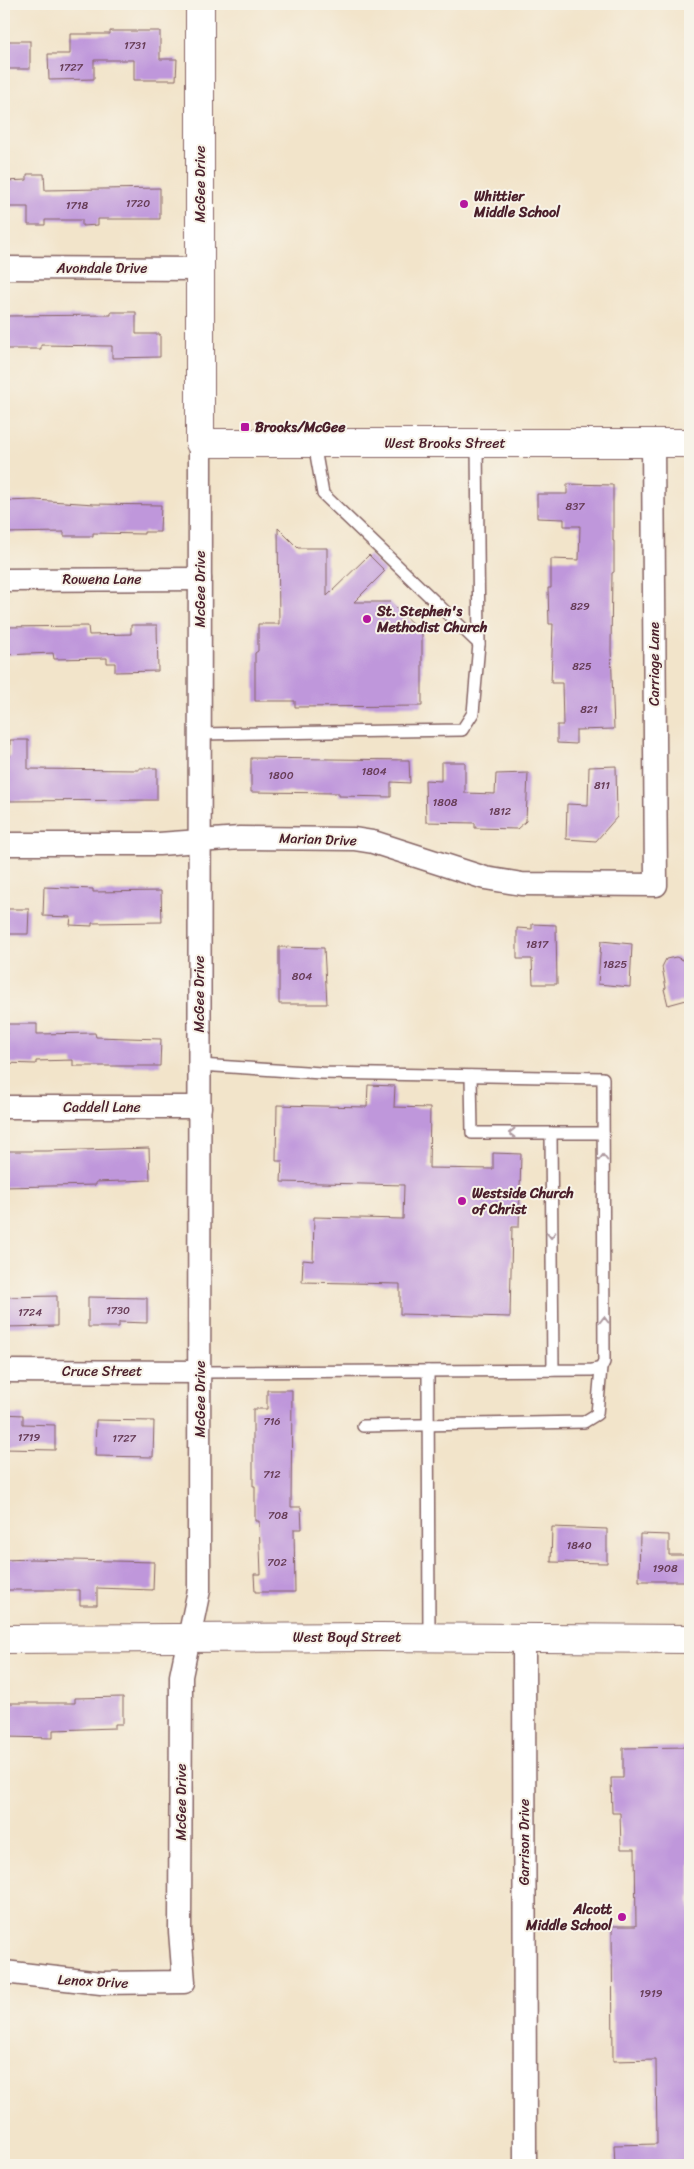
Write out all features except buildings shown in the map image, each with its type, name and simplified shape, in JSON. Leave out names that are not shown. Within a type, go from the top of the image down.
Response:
[{"type":"street","name":"McGee Drive","points":[[184,1982],[180,1931],[181,1676],[199,1590],[200,4]]},
{"type":"street","name":"Avondale Drive","points":[[4,268],[200,269]]},
{"type":"street","name":"Carriage Lane","points":[[653,442],[656,886]]},
{"type":"street","name":"West Brooks Street","points":[[200,443],[690,442]]},
{"type":"street","name":"Rowena Lane","points":[[4,580],[200,578]]},
{"type":"street","name":"Marian Drive","points":[[4,844],[159,844],[278,838],[354,839],[373,842],[485,878],[504,882],[522,884],[656,886]]},
{"type":"street","name":"Caddell Lane","points":[[4,1108],[200,1107]]},
{"type":"street","name":"Cruce Street","points":[[4,1371],[200,1372]]},
{"type":"street","name":"West Boyd Street","points":[[4,1638],[429,1637],[690,1639]]},
{"type":"street","name":"Garrison Drive","points":[[524,1638],[525,2165]]},
{"type":"street","name":"Lenox Drive","points":[[4,1972],[101,1983],[184,1982]]},
{"type":"lane","points":[[199,734],[462,730],[473,713],[479,644],[477,442]]},
{"type":"lane","points":[[314,443],[324,494],[479,644]]},
{"type":"lane","points":[[200,1065],[321,1072],[603,1078],[604,1362],[601,1368],[597,1414],[584,1422],[363,1426]]},
{"type":"lane","points":[[471,1076],[472,1133],[603,1133]]},
{"type":"lane","points":[[552,1133],[553,1370]]},
{"type":"lane","points":[[200,1372],[553,1370],[601,1368]]},
{"type":"lane","points":[[428,1371],[429,1637]]},
{"type":"place","name":"Whittier Middle School","points":[[464,204]]},
{"type":"place","name":"Brooks/McGee","points":[[245,427]]},
{"type":"place","name":"St. Stephen's Methodist Church","points":[[367,619]]},
{"type":"place","name":"Westside Church of Christ","points":[[462,1201]]},
{"type":"place","name":"Alcott Middle School","points":[[622,1917]]}]
